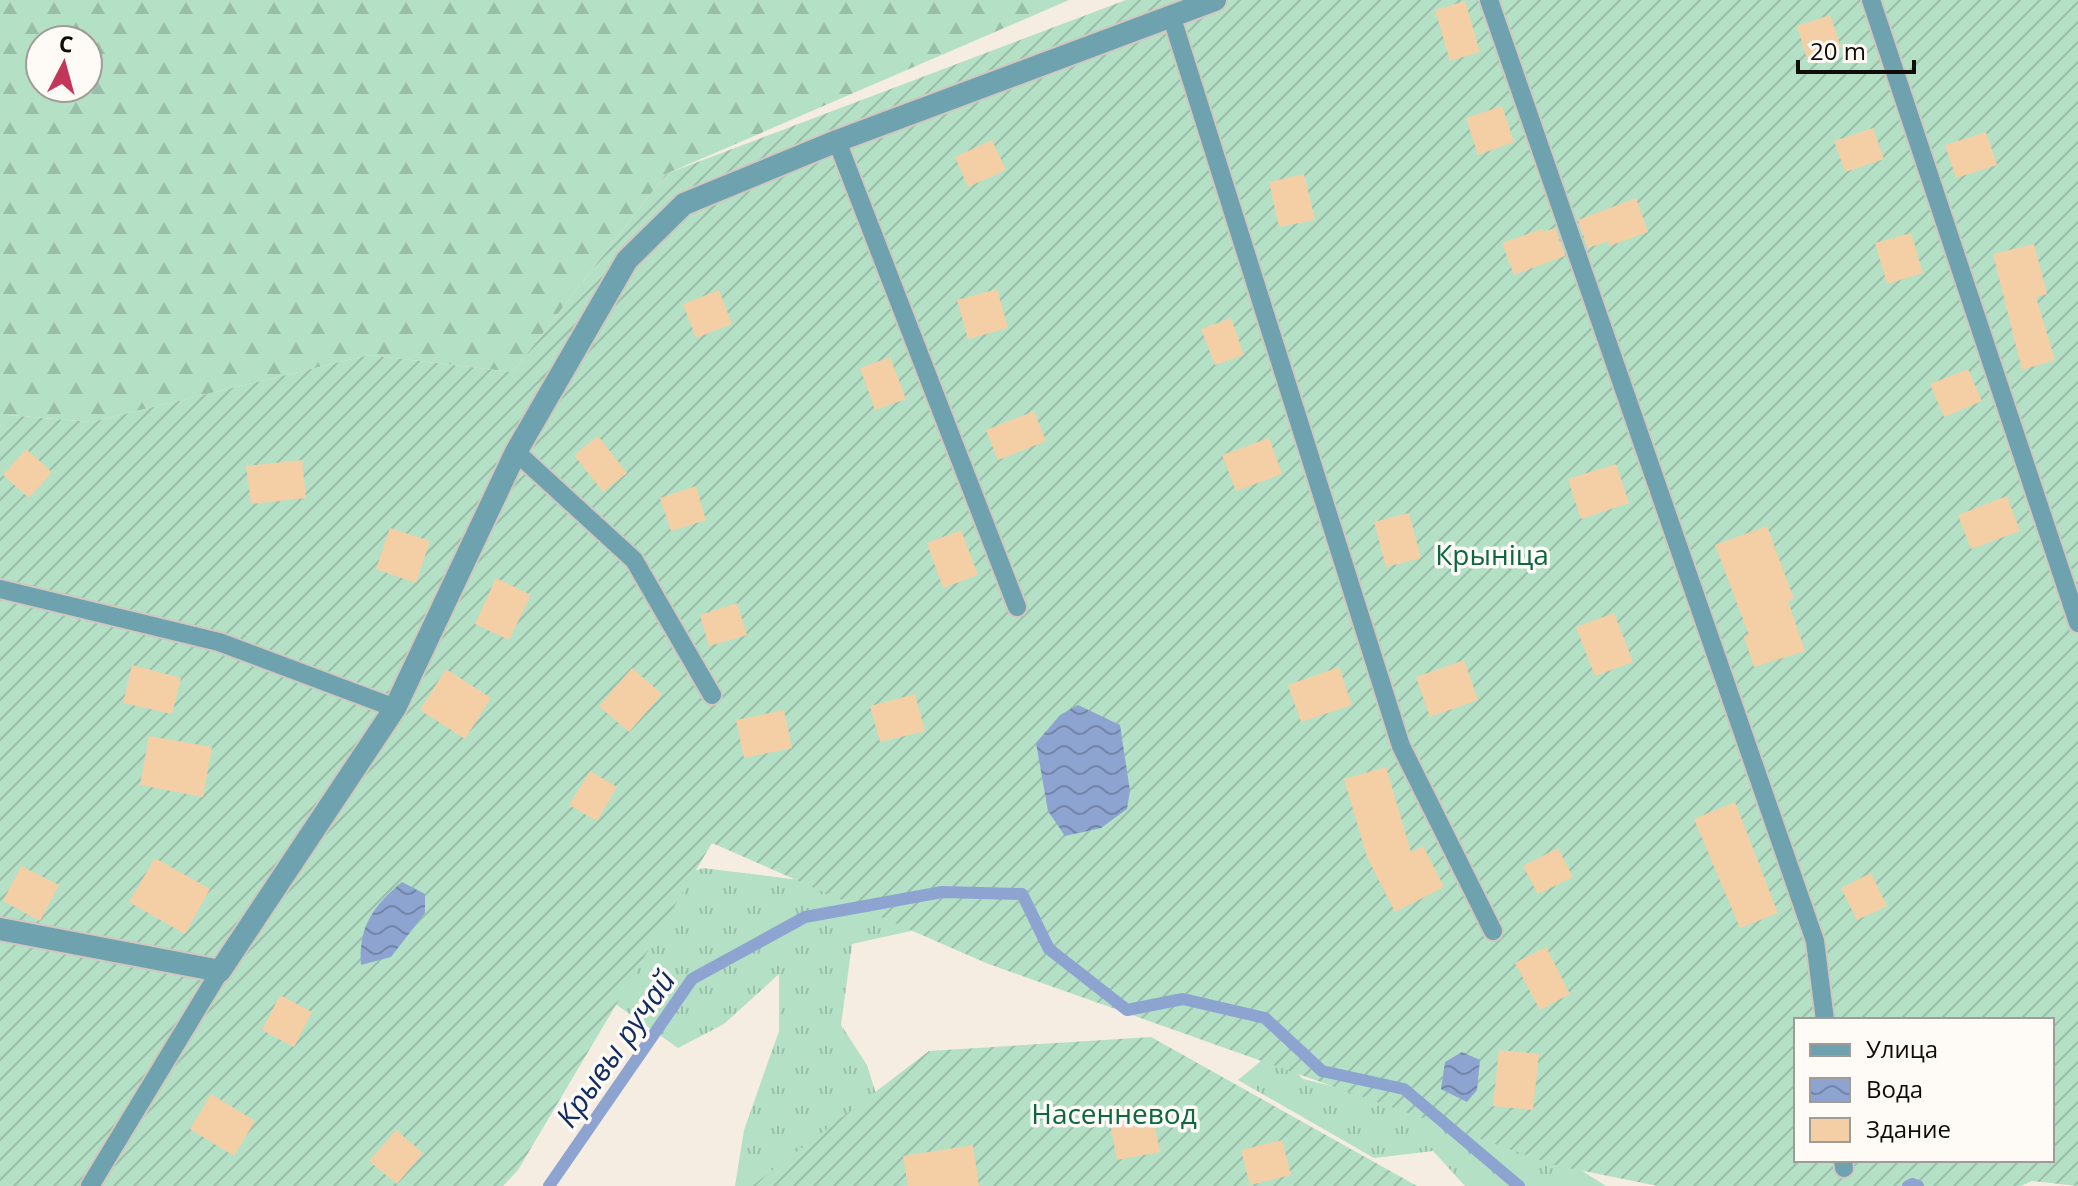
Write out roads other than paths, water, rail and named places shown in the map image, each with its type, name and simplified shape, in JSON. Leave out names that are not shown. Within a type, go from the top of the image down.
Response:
[{"type":"street","points":[[0,929],[220,971],[395,708],[516,452],[627,260],[684,204],[837,141],[1215,0]]},
{"type":"lane","points":[[1489,0],[1815,941],[1825,1018]]},
{"type":"lane","points":[[1871,0],[2078,623]]},
{"type":"lane","points":[[1171,15],[1401,746],[1493,931]]},
{"type":"lane","points":[[837,141],[1017,607]]},
{"type":"lane","points":[[516,452],[634,560],[712,695]]},
{"type":"lane","points":[[0,589],[219,642],[395,708]]},
{"type":"lane","points":[[90,1186],[220,971]]},
{"type":"water","points":[[1078,705],[1120,725],[1130,791],[1127,809],[1101,828],[1065,836],[1048,811],[1036,743],[1060,715]]},
{"type":"water","points":[[402,882],[425,894],[425,913],[391,957],[361,965],[365,928],[375,909]]},
{"type":"water","points":[[1462,1052],[1480,1060],[1477,1090],[1467,1102],[1441,1089],[1445,1062]]},
{"type":"waterway","name":"Крывы ручай","points":[[549,1186],[692,979],[805,917],[942,892],[1022,894],[1049,949],[1127,1010],[1183,999],[1265,1018],[1322,1071],[1404,1089],[1519,1186]]},
{"type":"waterway","name":"Крывы ручай","points":[[1908,1186],[1918,1186]]},
{"type":"park label","name":"Крыніца","points":[[1492,554]]},
{"type":"park label","name":"Насенневод","points":[[1114,1113]]}]
